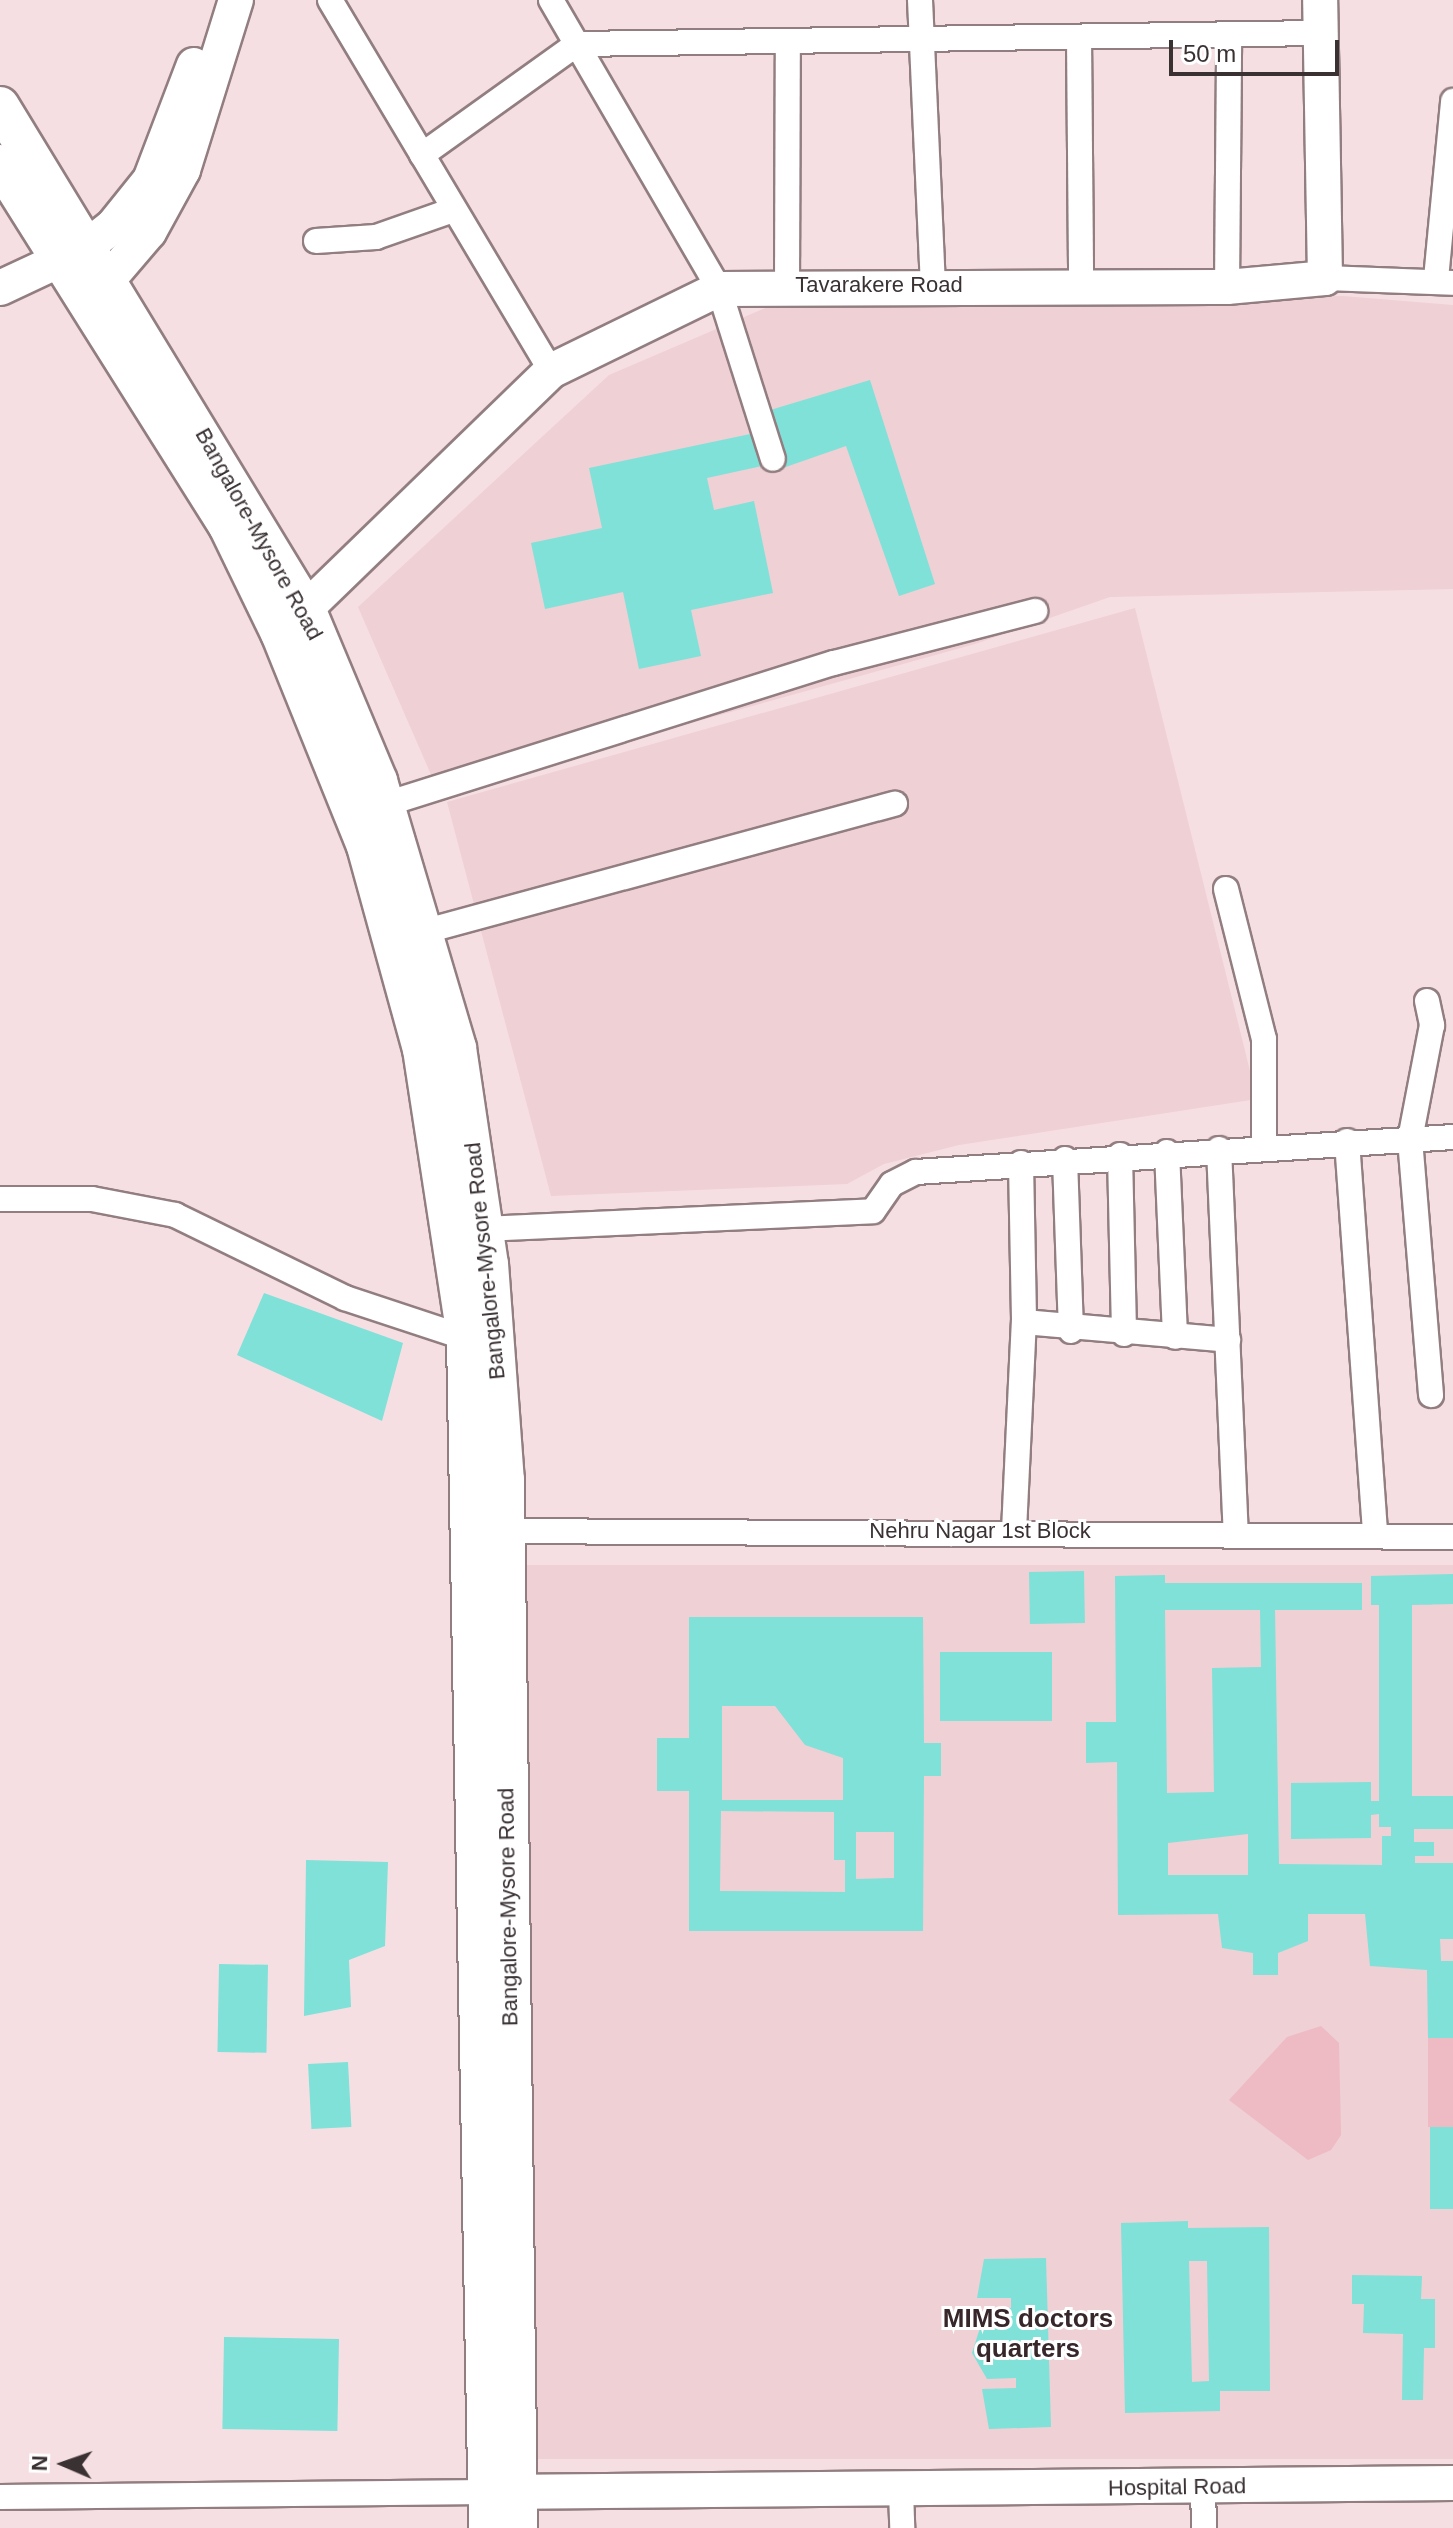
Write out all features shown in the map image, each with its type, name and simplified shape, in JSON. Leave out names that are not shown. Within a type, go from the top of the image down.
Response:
[{"type":"main road","name":"Bangalore-Mysore Road","points":[[0,106],[68,259]]},
{"type":"main road","name":"Bangalore-Mysore Road","points":[[0,164],[68,259],[211,445],[294,622],[386,804],[426,931],[457,1048],[484,1229],[507,1531],[503,2510]]},
{"type":"main road","name":"Bangalore-Mysore Road","points":[[294,622],[361,833],[411,1008],[442,1157],[466,1338],[503,2510]]},
{"type":"street","points":[[0,288],[68,259],[132,203],[167,149],[214,0]]},
{"type":"street","points":[[96,295],[149,232],[183,170],[236,0]]},
{"type":"street","points":[[330,0],[551,371]]},
{"type":"street","points":[[551,0],[719,289],[773,459]]},
{"type":"street","points":[[920,0],[933,286]]},
{"type":"street","points":[[422,155],[577,44],[1229,34],[1319,16],[1325,278],[1444,281],[1453,101]]},
{"type":"street","points":[[1227,287],[1229,34]]},
{"type":"street","points":[[1079,37],[1081,286]]},
{"type":"street","points":[[787,285],[788,41]]},
{"type":"street","points":[[316,241],[376,237],[453,210]]},
{"type":"street","name":"Tavarakere Road","points":[[294,622],[551,371],[719,289],[787,285],[1227,287],[1325,278]]},
{"type":"street","points":[[386,804],[834,663],[1035,611]]},
{"type":"street","points":[[426,931],[895,804]]},
{"type":"street","points":[[1226,889],[1264,1039],[1264,1146]]},
{"type":"street","points":[[1427,1001],[1432,1025],[1410,1139],[1431,1395]]},
{"type":"street","points":[[484,1229],[873,1211],[892,1184],[916,1172],[1120,1155],[1453,1137]]},
{"type":"street","points":[[1347,1141],[1375,1535]]},
{"type":"street","points":[[1219,1149],[1236,1531]]},
{"type":"street","points":[[1167,1152],[1175,1337]]},
{"type":"street","points":[[1120,1155],[1124,1334]]},
{"type":"street","points":[[1065,1159],[1071,1331]]},
{"type":"street","points":[[1014,1531],[1024,1322],[1021,1163]]},
{"type":"street","points":[[0,1199],[92,1199],[175,1215],[345,1298],[466,1338]]},
{"type":"street","points":[[1024,1322],[1071,1331],[1228,1340]]},
{"type":"street","name":"Nehru Nagar 1st Block","points":[[507,1531],[1236,1531],[1453,1537]]},
{"type":"street","name":"Hospital Road","points":[[503,2510],[901,2491],[1453,2483]]},
{"type":"street","points":[[1203,2487],[1204,2528]]},
{"type":"street","points":[[901,2491],[902,2528]]},
{"type":"street","points":[[0,2497],[429,2496],[503,2510]]},
{"type":"shaded area","points":[[1343,296],[1453,305],[1453,589],[1110,597],[975,644],[439,793],[358,607],[609,375],[770,306]]},
{"type":"shaded area","points":[[1135,608],[1257,1099],[959,1145],[884,1164],[847,1184],[551,1196],[447,802]]},
{"type":"shaded area","points":[[522,1565],[1453,1565],[1453,2459],[522,2459]]},
{"type":"shaded area","points":[[1321,2026],[1339,2043],[1341,2135],[1331,2150],[1308,2160],[1229,2100],[1287,2037]]},
{"type":"shaded area","points":[[1428,2038],[1453,2038],[1453,2127],[1428,2127]]},
{"type":"building","points":[[870,380],[935,584],[899,596],[846,446],[777,470],[757,414]]},
{"type":"building","points":[[755,433],[762,466],[707,478],[714,510],[754,501],[773,593],[691,610],[701,656],[639,669],[623,592],[545,609],[531,543],[602,528],[589,468]]},
{"type":"building","points":[[264,1293],[403,1343],[382,1421],[237,1355]]},
{"type":"building","points":[[1084,1571],[1085,1623],[1030,1624],[1029,1572]]},
{"type":"building","points":[[1453,1574],[1453,1604],[1412,1605],[1412,1796],[1453,1796],[1453,1829],[1414,1829],[1414,1842],[1434,1842],[1434,1856],[1415,1856],[1415,1863],[1453,1863],[1453,1939],[1440,1939],[1441,1961],[1453,1961],[1453,2038],[1428,2038],[1427,1970],[1370,1966],[1365,1914],[1308,1914],[1308,1941],[1278,1953],[1278,1975],[1253,1975],[1253,1953],[1222,1948],[1218,1914],[1118,1915],[1117,1762],[1086,1763],[1086,1722],[1116,1722],[1115,1576],[1165,1575],[1165,1583],[1362,1583],[1362,1610],[1275,1610],[1279,1864],[1382,1865],[1382,1836],[1391,1836],[1391,1827],[1379,1827],[1379,1814],[1371,1815],[1371,1838],[1291,1839],[1291,1783],[1371,1782],[1371,1801],[1379,1801],[1379,1605],[1371,1605],[1371,1576]],"holes":[[[1165,1610],[1260,1610],[1261,1667],[1212,1668],[1214,1792],[1167,1793]],[[1248,1834],[1248,1875],[1168,1875],[1168,1843]]]},
{"type":"building","points":[[689,1617],[923,1617],[924,1743],[941,1743],[941,1776],[924,1776],[923,1931],[689,1931],[689,1791],[657,1791],[657,1738],[689,1738]],"holes":[[[722,1706],[775,1706],[805,1745],[843,1758],[843,1800],[722,1800]],[[721,1811],[834,1812],[834,1860],[845,1860],[845,1892],[720,1891]],[[856,1832],[894,1832],[894,1878],[856,1879]]]},
{"type":"building","points":[[940,1652],[1052,1652],[1052,1721],[940,1721]]},
{"type":"building","points":[[306,1860],[388,1862],[385,1946],[349,1960],[351,2007],[304,2016]]},
{"type":"building","points":[[219,1964],[268,1965],[266,2053],[217,2052]]},
{"type":"building","points":[[348,2062],[351,2127],[311,2129],[308,2064]]},
{"type":"building","points":[[1430,2127],[1453,2127],[1453,2209],[1430,2209]]},
{"type":"building","points":[[1188,2221],[1188,2228],[1269,2227],[1270,2391],[1220,2391],[1220,2411],[1125,2413],[1121,2223]],"holes":[[[1189,2261],[1207,2261],[1209,2381],[1192,2382]]]},
{"type":"building","points":[[1046,2258],[1051,2427],[989,2429],[982,2389],[1016,2388],[1016,2378],[987,2379],[972,2353],[986,2309],[1011,2308],[1011,2298],[977,2298],[984,2259]]},
{"type":"building","points":[[1352,2275],[1422,2276],[1421,2299],[1435,2299],[1435,2348],[1424,2348],[1423,2400],[1402,2400],[1403,2334],[1363,2333],[1364,2304],[1352,2304]]},
{"type":"building","points":[[224,2337],[339,2339],[337,2431],[222,2429]]},
{"type":"district","name":"MIMS doctors quarters","points":[[1028,2334]]}]
